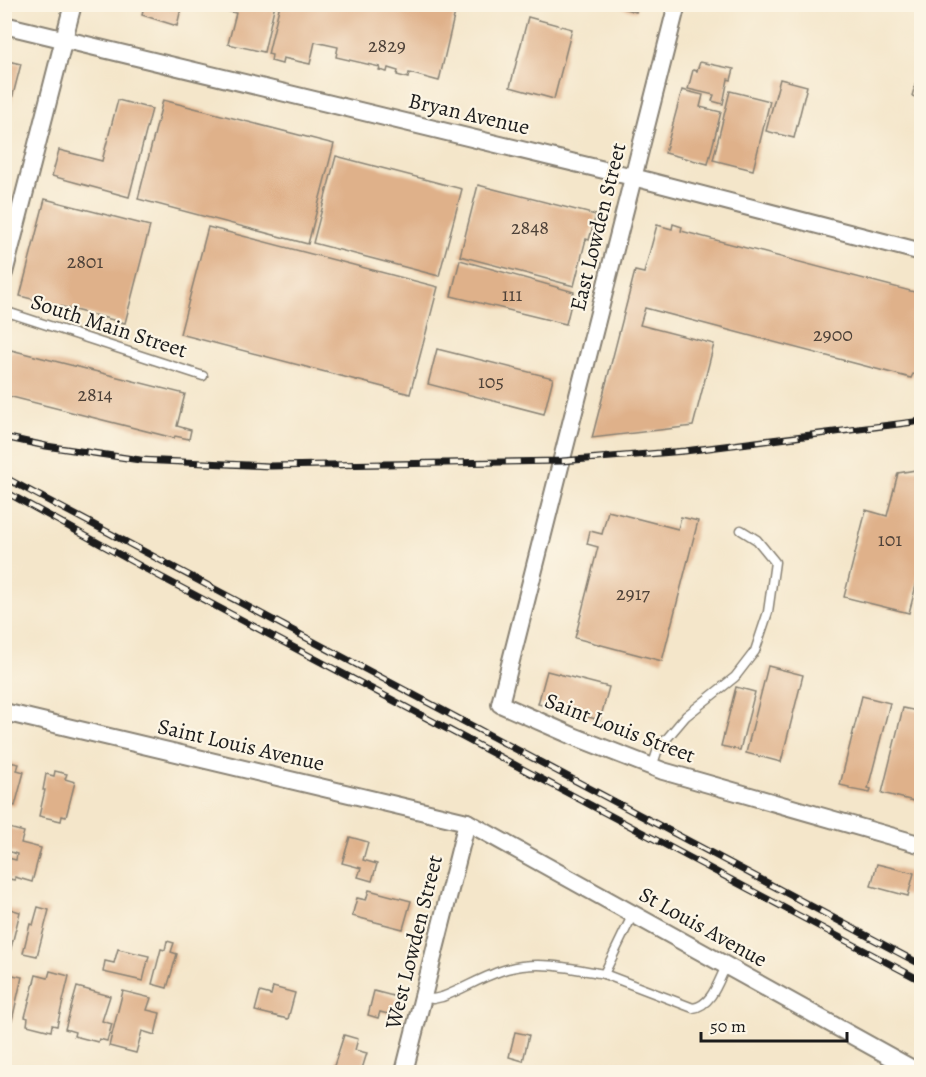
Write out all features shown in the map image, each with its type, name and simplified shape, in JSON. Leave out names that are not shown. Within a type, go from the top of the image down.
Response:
[{"type":"street","points":[[4,273],[73,4]]},
{"type":"street","name":"East Lowden Street","points":[[500,704],[677,4]]},
{"type":"street","name":"Bryan Avenue","points":[[4,25],[633,177],[921,252]]},
{"type":"street","name":"Saint Louis Street","points":[[500,704],[652,767],[921,845]]},
{"type":"street","name":"Saint Louis Avenue","points":[[4,712],[467,822]]},
{"type":"street","name":"St Louis Avenue","points":[[467,822],[918,1072]]},
{"type":"street","name":"West Lowden Street","points":[[404,1072],[467,822]]},
{"type":"lane","name":"South Main Street","points":[[4,311],[203,376]]},
{"type":"lane","points":[[652,767],[658,749],[686,716],[735,677],[755,651],[768,612],[775,562],[757,540],[741,530]]},
{"type":"lane","points":[[604,974],[633,914]]},
{"type":"lane","points":[[423,997],[433,999],[442,997],[506,969],[548,964],[604,974],[693,1008],[708,1001],[726,966]]},
{"type":"building","points":[[144,4],[182,4],[177,26],[142,15]]},
{"type":"building","points":[[227,4],[275,4],[264,52],[228,44],[236,13],[226,11]]},
{"type":"building","points":[[280,4],[462,4],[461,9],[456,8],[439,81],[409,73],[408,78],[397,75],[398,71],[388,68],[387,72],[379,70],[380,67],[336,57],[338,47],[315,42],[310,64],[283,58],[282,64],[271,61],[272,55],[268,54]]},
{"type":"building","points":[[608,4],[638,4],[636,12]]},
{"type":"building","points":[[528,17],[572,29],[554,99],[510,87]]},
{"type":"building","points":[[4,60],[21,64],[5,126],[4,126]]},
{"type":"building","points":[[700,62],[734,69],[731,80],[728,79],[723,104],[712,101],[714,95],[688,89],[693,70],[697,71]]},
{"type":"building","points":[[922,64],[922,99],[912,96]]},
{"type":"building","points":[[780,79],[807,86],[794,138],[766,131]]},
{"type":"building","points":[[682,90],[703,95],[700,107],[721,112],[708,164],[665,153]]},
{"type":"building","points":[[730,91],[770,101],[753,170],[713,160]]},
{"type":"building","points":[[118,100],[152,109],[129,197],[52,176],[59,150],[102,161]]},
{"type":"building","points":[[163,100],[334,144],[308,244],[138,199]]},
{"type":"building","points":[[336,156],[462,189],[439,276],[313,243]]},
{"type":"building","points":[[478,185],[596,215],[589,240],[586,239],[574,286],[460,256]]},
{"type":"building","points":[[45,199],[150,226],[125,323],[20,296]]},
{"type":"building","points":[[673,224],[682,227],[681,231],[922,294],[922,376],[913,374],[911,378],[645,308],[640,325],[714,344],[693,426],[592,438],[635,271],[644,273],[657,225],[672,229]]},
{"type":"building","points":[[208,227],[438,287],[410,394],[180,334]]},
{"type":"building","points":[[460,260],[574,292],[566,324],[451,296]]},
{"type":"building","points":[[437,349],[553,378],[544,414],[428,384]]},
{"type":"building","points":[[11,350],[185,394],[177,426],[191,430],[189,439],[175,436],[174,438],[4,395],[4,375]]},
{"type":"building","points":[[922,469],[922,562],[909,613],[844,597],[866,510],[887,516],[898,473]]},
{"type":"building","points":[[608,511],[678,529],[681,517],[698,521],[662,661],[575,638],[598,547],[587,544],[590,531],[602,534]]},
{"type":"building","points":[[768,666],[803,675],[781,762],[746,753]]},
{"type":"building","points":[[547,671],[609,687],[600,720],[538,704]]},
{"type":"building","points":[[736,687],[755,692],[740,750],[721,746]]},
{"type":"building","points":[[862,696],[890,703],[868,788],[871,789],[870,793],[840,785]]},
{"type":"building","points":[[903,708],[922,712],[922,803],[882,793]]},
{"type":"building","points":[[9,762],[19,764],[17,770],[24,772],[15,806],[4,804],[4,768],[7,768]]},
{"type":"building","points":[[55,771],[67,774],[65,779],[75,782],[66,817],[62,816],[61,821],[39,816],[46,774],[54,776]]},
{"type":"building","points":[[5,827],[24,832],[21,843],[41,848],[32,882],[15,877],[15,880],[4,878],[4,857],[16,860],[17,854],[5,850]]},
{"type":"building","points":[[350,837],[368,842],[363,860],[377,864],[372,881],[358,877],[361,868],[342,863]]},
{"type":"building","points":[[877,864],[914,873],[908,896],[871,886]]},
{"type":"building","points":[[369,890],[411,901],[403,929],[352,916],[357,898],[366,900]]},
{"type":"building","points":[[38,907],[49,910],[37,956],[23,953],[30,924],[33,925]]},
{"type":"building","points":[[7,908],[20,912],[8,960],[4,959],[4,916]]},
{"type":"building","points":[[167,941],[174,943],[171,952],[177,954],[167,988],[152,984],[161,949],[165,950]]},
{"type":"building","points":[[118,949],[149,956],[143,981],[103,972],[105,961],[114,963]]},
{"type":"building","points":[[50,971],[69,976],[57,1026],[52,1025],[51,1031],[27,1025],[28,1018],[25,1017],[36,975],[48,978]]},
{"type":"building","points":[[4,973],[22,977],[12,1020],[4,1018]]},
{"type":"building","points":[[77,987],[110,996],[102,1021],[112,1024],[107,1041],[99,1039],[98,1042],[74,1036],[75,1032],[65,1029]]},
{"type":"building","points":[[273,987],[295,993],[288,1019],[255,1011],[260,992],[271,995]]},
{"type":"building","points":[[123,991],[151,998],[147,1010],[160,1013],[155,1035],[142,1031],[136,1053],[109,1046]]},
{"type":"building","points":[[374,991],[397,997],[392,1015],[380,1012],[378,1018],[368,1015]]},
{"type":"building","points":[[515,1032],[529,1035],[523,1061],[509,1057]]},
{"type":"building","points":[[344,1035],[358,1039],[355,1050],[367,1053],[361,1072],[332,1072]]},
{"type":"railway","points":[[4,437],[46,446],[140,460],[270,466],[562,461],[685,451],[922,421]]},
{"type":"railway","points":[[4,477],[922,965]]},
{"type":"railway","points":[[4,491],[144,568],[922,981]]}]
